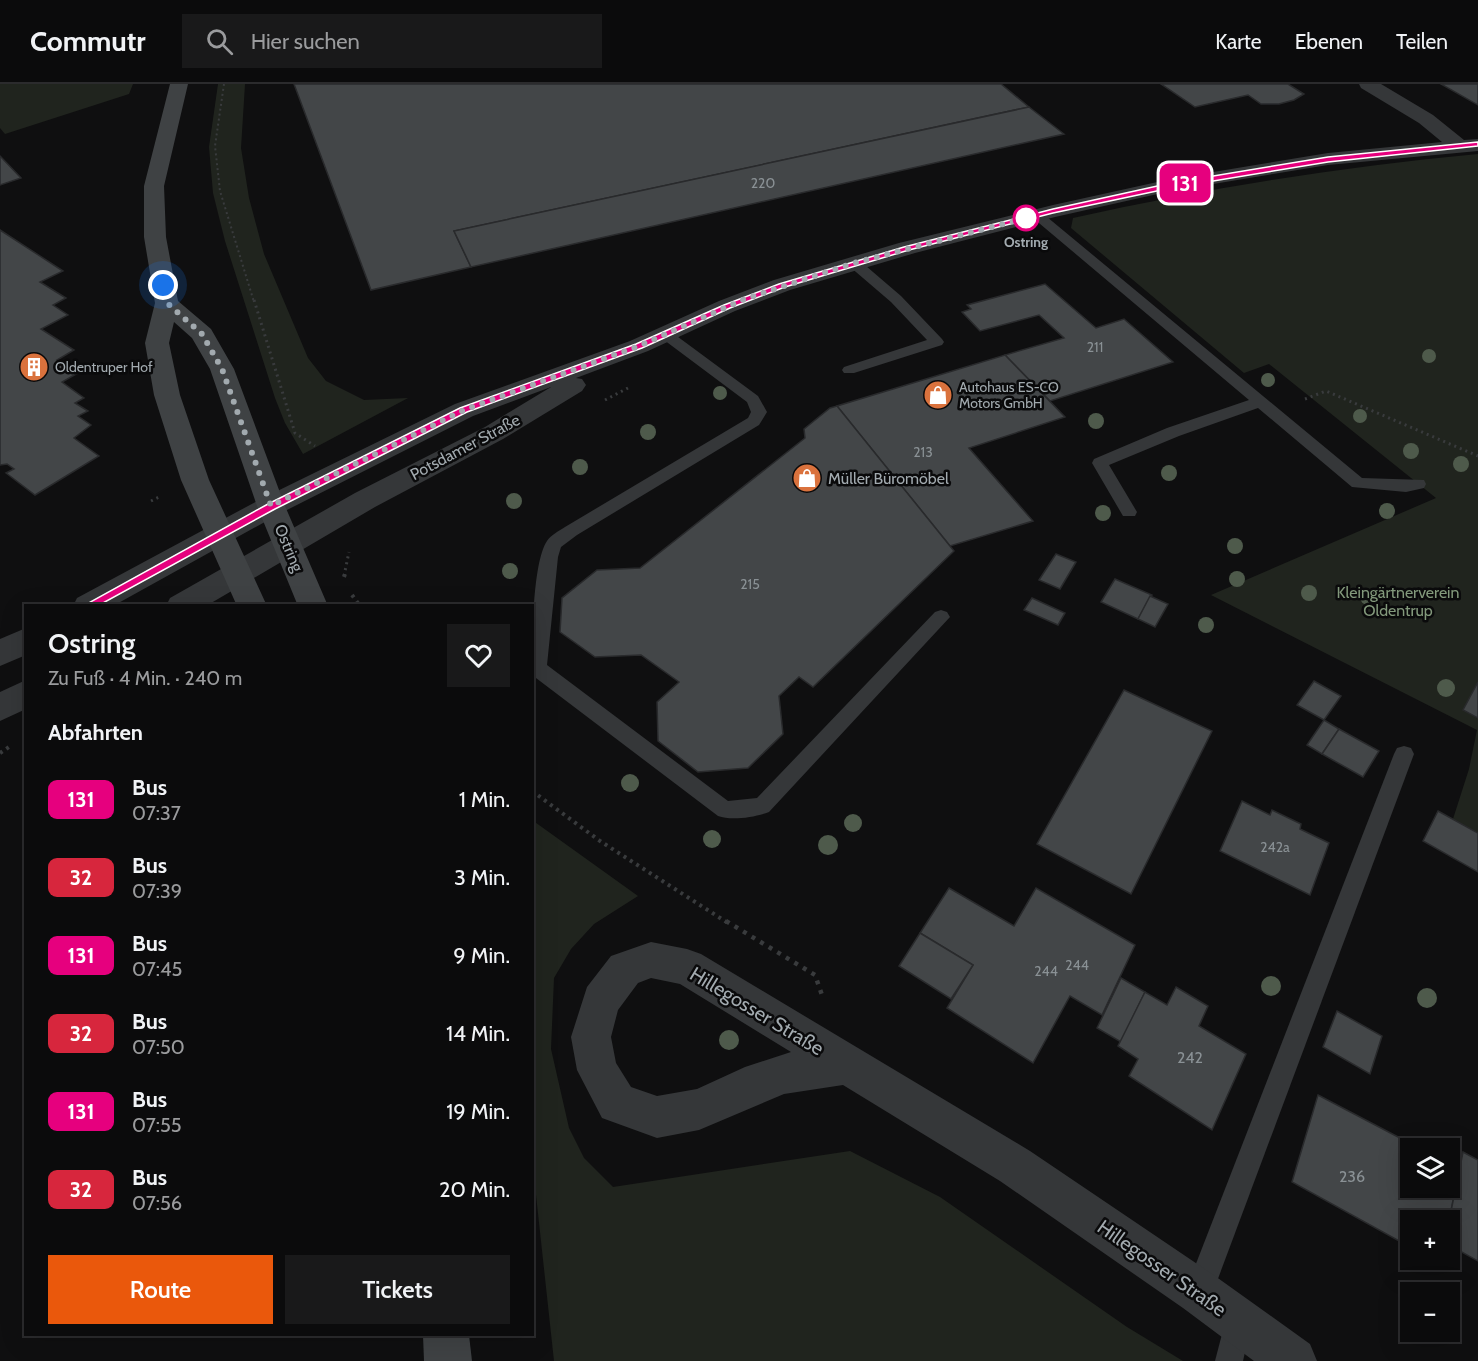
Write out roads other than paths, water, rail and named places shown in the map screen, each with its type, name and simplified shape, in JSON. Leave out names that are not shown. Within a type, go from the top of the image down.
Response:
[{"type":"main road","points":[[179,84],[154,186],[155,237],[167,303],[158,343],[167,395],[195,480],[251,604]]},
{"type":"main road","name":"Ostring","points":[[167,303],[202,334],[222,369],[271,506],[312,604]]},
{"type":"main road","points":[[446,1336],[448,1361]]},
{"type":"street","points":[[1368,84],[1469,145]]},
{"type":"street","name":"Potsdamer Straße","points":[[92,604],[271,506],[464,410],[639,346],[782,285],[854,263],[1037,215],[1227,176],[1362,155],[1469,145]]},
{"type":"street","name":"Potsdamer Straße","points":[[185,604],[365,500],[494,433],[639,346]]},
{"type":"street","points":[[0,654],[24,641]]},
{"type":"street","points":[[0,708],[24,694]]},
{"type":"street","name":"Hillegosser Straße","points":[[845,1064],[784,1074],[745,1088],[699,1109],[657,1117],[617,1103],[597,1070],[591,1037],[600,1001],[625,969],[651,960],[687,967],[1015,1166],[1199,1292],[1234,1341],[1293,1361]]},
{"type":"lane","points":[[1037,215],[1359,483],[1406,486],[1418,484]]},
{"type":"lane","points":[[849,370],[937,342],[896,299],[854,263]]},
{"type":"lane","points":[[665,334],[753,399],[759,412],[754,421],[571,531],[554,544],[549,557],[537,668],[725,810],[762,806],[940,617]]},
{"type":"lane","points":[[1129,512],[1100,463],[1173,432],[1265,406]]},
{"type":"lane","points":[[1199,1292],[1404,754]]},
{"type":"place","name":"Ostring","points":[[1026,218]]},
{"type":"place","name":"Oldentruper Hof","points":[[34,367]]},
{"type":"place","name":"Autohaus ES-CO Motors GmbH","points":[[938,395]]},
{"type":"place","name":"Müller Büromöbel","points":[[807,478]]},
{"type":"park label","name":"Kleingärtnerverein Oldentrup","points":[[1398,601]]}]
